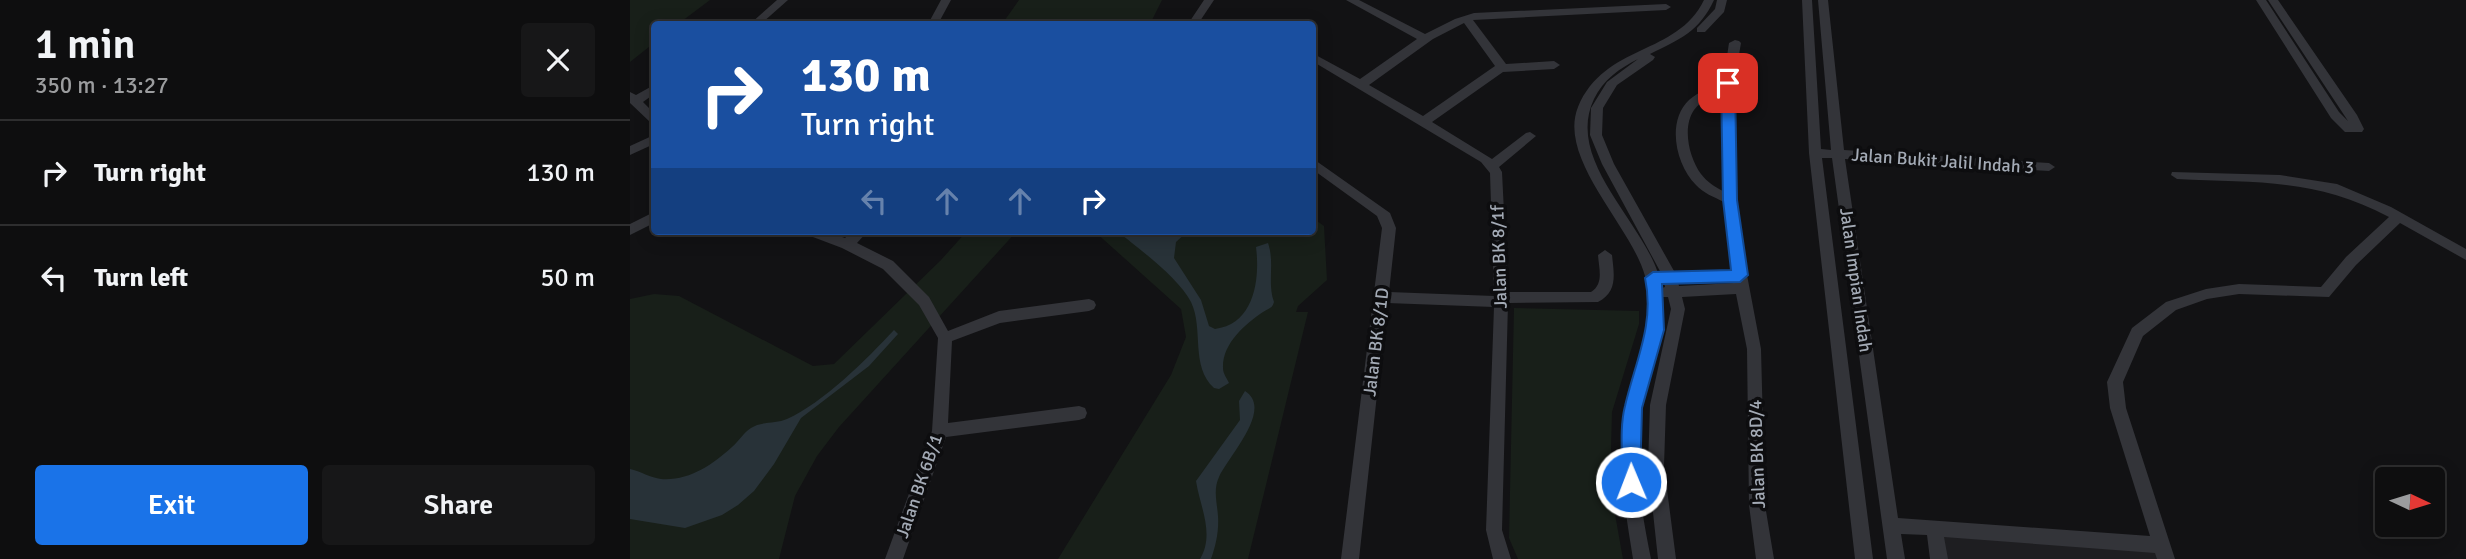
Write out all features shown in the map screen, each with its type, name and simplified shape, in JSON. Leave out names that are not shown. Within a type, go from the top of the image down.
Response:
[{"type":"street","points":[[758,21],[783,0]]},
{"type":"street","points":[[935,21],[946,0]]},
{"type":"street","points":[[1195,21],[1209,0]]},
{"type":"street","points":[[1352,0],[1426,39]]},
{"type":"street","points":[[1642,559],[1632,507],[1630,457],[1633,408],[1656,330],[1656,293],[1653,278],[1588,159],[1581,139],[1583,109],[1597,82],[1610,70],[1629,57],[1692,27],[1702,18],[1709,0]]},
{"type":"street","points":[[1667,559],[1657,454],[1658,405],[1678,309],[1673,284],[1608,164],[1596,135],[1597,108],[1613,82],[1638,62],[1676,45],[1706,26],[1720,10],[1722,0]]},
{"type":"street","name":"Jalan Impian Indah","points":[[1807,0],[1815,153],[1864,559]]},
{"type":"street","name":"Jalan Impian Indah","points":[[1824,0],[1838,154],[1896,559]]},
{"type":"street","points":[[2262,0],[2334,113],[2353,129],[2350,113],[2273,0]]},
{"type":"street","points":[[1360,85],[1426,39],[1465,18],[1666,7]]},
{"type":"street","points":[[1465,18],[1503,68]]},
{"type":"street","name":"Jalan BK 8D/4","points":[[1735,43],[1728,83],[1730,200],[1741,282],[1754,349],[1757,505],[1765,559]]},
{"type":"street","points":[[1316,58],[1485,159],[1491,166],[1530,136]]},
{"type":"street","points":[[1423,122],[1503,68],[1554,65]]},
{"type":"street","points":[[1728,83],[1704,95],[1686,112],[1682,141],[1690,168],[1702,185],[1730,200]]},
{"type":"street","points":[[651,90],[633,98],[651,116]]},
{"type":"street","points":[[2334,113],[2350,113]]},
{"type":"street","points":[[630,151],[651,140]]},
{"type":"street","name":"Jalan Bukit Jalil Indah 3","points":[[1815,153],[2049,167]]},
{"type":"street","name":"Jalan BK 8/1D","points":[[1316,165],[1384,212],[1389,228],[1350,559]]},
{"type":"street","name":"Jalan BK 8/1f","points":[[1491,166],[1496,172],[1501,299],[1494,530],[1503,559]]},
{"type":"street","points":[[2178,175],[2319,185],[2360,198],[2466,255]]},
{"type":"street","points":[[1891,525],[2163,552],[2118,408],[2115,382],[2137,332],[2171,306],[2206,294],[2239,289],[2324,293],[2351,261],[2397,218]]},
{"type":"street","points":[[630,230],[651,219]]},
{"type":"street","points":[[821,235],[847,244],[888,265],[924,301],[945,338],[999,317],[1089,305]]},
{"type":"street","points":[[847,244],[857,235]]},
{"type":"street","points":[[1382,298],[1593,298],[1606,292],[1605,255]]},
{"type":"street","points":[[1653,278],[1673,284],[1741,282]]},
{"type":"street","points":[[1656,293],[1673,284]]},
{"type":"street","name":"Jalan BK 6B/1","points":[[894,559],[940,431],[945,338]]},
{"type":"street","points":[[940,431],[1079,413]]},
{"type":"street","points":[[1934,528],[1939,559]]},
{"type":"shaded area","points":[[630,0],[710,0],[682,21],[651,21],[651,45],[630,62]]},
{"type":"shaded area","points":[[1019,0],[1162,0],[1152,21],[1004,21]]},
{"type":"shaded area","points":[[1316,220],[1324,226],[1327,280],[1298,306],[1296,312],[1308,312],[1248,559],[1058,559],[1171,375],[1186,337],[1181,309],[1098,235],[1316,235]]},
{"type":"shaded area","points":[[963,235],[1013,235],[839,427],[817,456],[795,496],[779,559],[630,559],[630,299],[654,294],[679,296],[813,366],[834,364]]},
{"type":"shaded area","points":[[1122,235],[1184,235],[1176,242],[1174,258],[1201,300],[1209,326],[1215,329],[1228,325],[1247,309],[1257,272],[1256,247],[1268,243],[1274,302],[1230,343],[1223,368],[1229,383],[1219,389],[1214,388],[1202,369],[1197,324],[1191,302],[1177,283]]},
{"type":"shaded area","points":[[1514,308],[1639,311],[1639,324],[1612,412],[1610,486],[1623,559],[1518,559],[1509,538]]},
{"type":"shaded area","points":[[894,330],[898,334],[869,366],[801,418],[774,464],[754,491],[738,505],[722,515],[685,528],[630,519],[630,469],[661,479],[671,479],[708,466],[751,428],[787,419],[815,402],[858,367]]},
{"type":"shaded area","points":[[1245,391],[1253,399],[1252,421],[1217,482],[1216,543],[1211,559],[1200,559],[1206,530],[1196,481],[1240,420],[1239,401]]},
{"type":"shaded area","points":[[1940,533],[2157,550],[2160,559],[1944,559]]},
{"type":"route","points":[[1631,482],[1633,408],[1656,330],[1656,293],[1653,278],[1740,275],[1730,200],[1728,83]]}]
